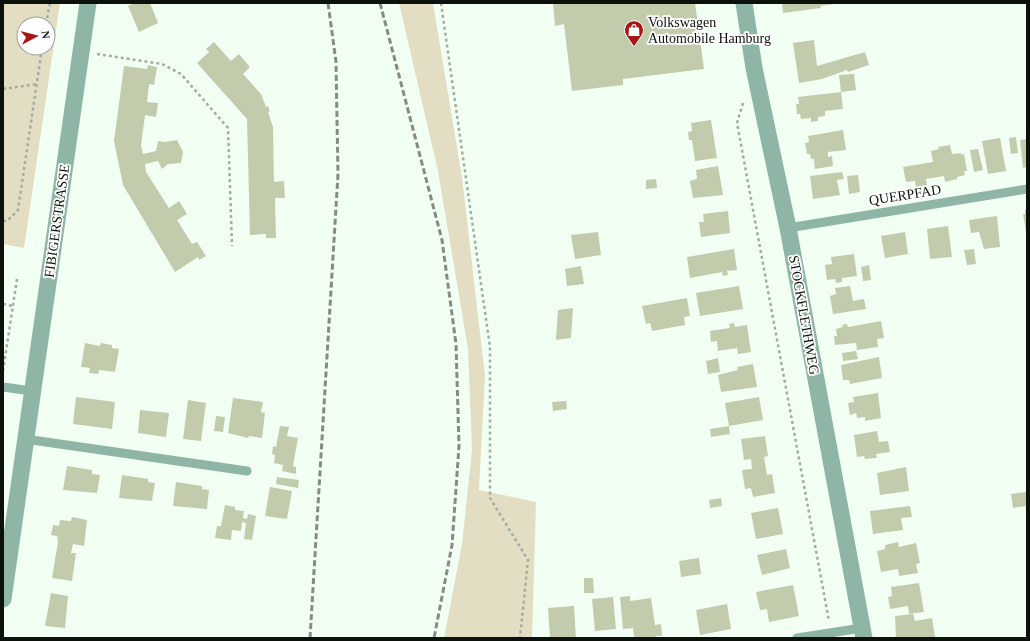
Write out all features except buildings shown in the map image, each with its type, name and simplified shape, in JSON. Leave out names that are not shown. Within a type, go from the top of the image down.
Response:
[{"type":"street","name":"FIBIGERSTRASSE","points":[[3,599],[88,3]]},
{"type":"street","name":"STOCKFLETHWEG","points":[[744,3],[754,68],[788,228],[863,633]]},
{"type":"lane","name":"QUERPFAD","points":[[788,228],[1027,189]]},
{"type":"lane","points":[[3,387],[32,391]]},
{"type":"lane","points":[[25,440],[247,471]]},
{"type":"lane","name":"STOCKFLETHWEG","points":[[796,638],[831,632],[863,633]]},
{"type":"path","points":[[48,16],[50,3]]},
{"type":"path","points":[[441,3],[490,347],[490,498],[528,560],[520,638]]},
{"type":"path","points":[[81,52],[162,64],[181,74],[228,128],[232,246]]},
{"type":"path","points":[[3,221],[7,221],[18,210],[41,56]]},
{"type":"path","points":[[3,90],[37,84]]},
{"type":"path","points":[[745,95],[737,123],[831,632]]},
{"type":"path","points":[[3,371],[17,279]]},
{"type":"path","points":[[3,304],[13,306]]},
{"type":"shaded area","points":[[3,3],[60,3],[56,30],[56,16],[16,16],[16,56],[52,56],[24,248],[3,244]]},
{"type":"shaded area","points":[[399,3],[433,3],[462,177],[485,376],[479,490],[536,502],[532,638],[444,638],[462,544],[472,450],[468,349],[438,171]]},
{"type":"railway","points":[[310,638],[338,174],[336,62],[328,3]]},
{"type":"railway","points":[[380,3],[442,240],[456,344],[459,446],[452,545],[434,638]]},
{"type":"place","name":"Volkswagen Automobile Hamburg","points":[[634,47]]}]
